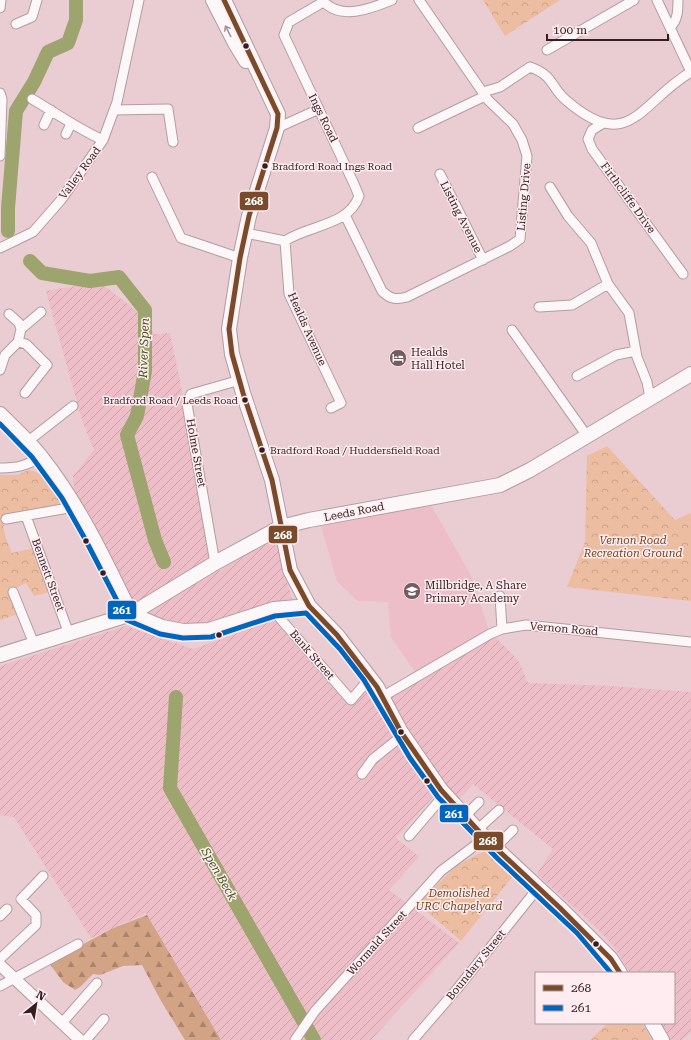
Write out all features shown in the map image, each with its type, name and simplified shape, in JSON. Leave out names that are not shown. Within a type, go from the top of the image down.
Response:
[{"type":"main road","points":[[213,0],[235,43],[272,99]]},
{"type":"main road","points":[[224,0],[278,114],[277,128],[240,258],[229,329],[232,354],[272,480],[290,570],[309,606],[337,635],[370,678],[403,735],[445,794],[495,848],[611,959],[619,972]]},
{"type":"main road","name":"Leeds Road","points":[[0,655],[130,614],[215,563],[281,528],[309,520],[500,485],[530,470],[689,375]]},
{"type":"main road","points":[[0,414],[41,456],[94,538],[130,614],[162,627],[183,631],[209,630],[274,609],[309,606]]},
{"type":"main road","points":[[653,1024],[662,1040]]},
{"type":"street","points":[[0,8],[1,0]]},
{"type":"street","points":[[16,24],[32,17],[37,0]]},
{"type":"street","name":"Valley Road","points":[[0,248],[33,232],[69,188],[103,140],[114,110],[139,0]]},
{"type":"street","points":[[322,1],[345,12],[357,12],[392,0]]},
{"type":"street","name":"Listing Drive","points":[[345,215],[382,291],[389,297],[398,300],[512,246],[520,239],[528,156],[522,140],[513,124],[484,94],[419,0]]},
{"type":"street","points":[[547,50],[634,0]]},
{"type":"street","points":[[418,128],[500,87],[530,67],[546,74],[565,100],[583,114],[602,124],[615,126],[629,121],[644,111],[675,82],[691,72],[658,0]]},
{"type":"street","points":[[670,27],[673,24],[678,11],[678,0]]},
{"type":"street","name":"Ings Road","points":[[285,241],[294,235],[345,215],[357,203],[359,196],[284,35],[289,22],[322,1]]},
{"type":"street","points":[[0,93],[2,100],[0,156]]},
{"type":"street","points":[[32,99],[71,124],[103,140]]},
{"type":"street","points":[[114,110],[168,109],[172,142]]},
{"type":"street","points":[[277,128],[319,109]]},
{"type":"street","points":[[44,125],[51,110]]},
{"type":"street","points":[[66,134],[71,124]]},
{"type":"street","name":"Firthcliffe Drive","points":[[602,124],[592,130],[588,139],[592,149],[683,274]]},
{"type":"street","name":"Listing Avenue","points":[[440,174],[483,260]]},
{"type":"street","points":[[152,177],[181,238],[240,258]]},
{"type":"street","points":[[550,187],[568,216],[591,243],[608,284],[629,313],[636,351],[650,398]]},
{"type":"street","points":[[246,233],[285,241]]},
{"type":"street","name":"Healds Avenue","points":[[285,241],[289,294],[341,403],[331,408]]},
{"type":"street","points":[[539,308],[572,305],[608,284]]},
{"type":"street","points":[[21,329],[41,312]]},
{"type":"street","points":[[0,367],[5,355],[18,342],[21,329],[19,323],[9,314]]},
{"type":"street","points":[[512,330],[587,436]]},
{"type":"street","points":[[18,342],[26,344],[51,365],[25,392]]},
{"type":"street","points":[[577,376],[616,355],[636,351]]},
{"type":"street","name":"Holme Street","points":[[215,563],[187,404],[191,394],[240,380]]},
{"type":"street","points":[[27,442],[73,406]]},
{"type":"street","points":[[0,468],[18,468],[31,463],[41,456]]},
{"type":"street","points":[[6,519],[74,507]]},
{"type":"street","name":"Bennett Street","points":[[26,516],[69,634]]},
{"type":"street","points":[[13,592],[34,644]]},
{"type":"street","points":[[500,596],[502,629]]},
{"type":"street","name":"Bank Street","points":[[274,609],[278,616],[351,700],[370,678]]},
{"type":"street","name":"Vernon Road","points":[[382,697],[490,634],[502,629],[528,625],[691,642]]},
{"type":"street","points":[[362,774],[373,759],[403,735]]},
{"type":"street","points":[[409,836],[445,794]]},
{"type":"street","points":[[465,816],[479,802]]},
{"type":"street","name":"Wormald Street","points":[[295,1040],[301,1029],[315,1011],[441,870],[481,834],[499,810]]},
{"type":"street","points":[[495,848],[513,830]]},
{"type":"street","points":[[0,960],[36,925],[36,915],[21,899],[43,876]]},
{"type":"street","name":"Boundary Street","points":[[413,1040],[457,989],[538,888]]},
{"type":"street","points":[[0,916],[7,909]]},
{"type":"street","points":[[0,986],[78,944]]},
{"type":"street","points":[[0,965],[79,1039],[104,1019]]},
{"type":"street","points":[[62,1023],[97,983]]},
{"type":"shaded area","points":[[100,282],[141,315],[155,334],[170,333],[182,391],[211,560],[132,605],[74,489],[73,476],[94,450],[82,420],[46,291]]},
{"type":"shaded area","name":"Millbridge, A Share Primary Academy","points":[[427,498],[471,576],[490,634],[418,676],[391,637],[388,602],[358,601],[337,581],[319,519]]},
{"type":"shaded area","points":[[275,539],[292,599],[198,626],[142,617],[148,611]]},
{"type":"shaded area","points":[[271,617],[347,704],[365,689],[400,750],[434,796],[396,838],[419,857],[389,890],[459,943],[371,1040],[221,1040],[146,913],[91,938],[14,817],[0,815],[0,666],[126,626],[193,649],[231,636]]},
{"type":"shaded area","points":[[487,629],[518,660],[528,683],[611,686],[691,692],[691,1032],[682,1040],[671,1040],[660,1024],[675,1024],[675,972],[629,972],[615,948],[594,925],[537,874],[553,849],[473,784],[458,801],[423,759],[385,697]]},
{"type":"green space","points":[[483,0],[560,0],[505,36]]},
{"type":"green space","name":"Vernon Road Recreation Ground","points":[[607,446],[675,520],[691,513],[691,601],[567,587],[585,542],[587,456]]},
{"type":"green space","points":[[29,470],[43,475],[53,483],[71,504],[6,516],[4,520],[4,529],[6,539],[12,553],[34,548],[50,592],[34,596],[26,583],[13,590],[21,613],[0,620],[0,475],[17,475]]},
{"type":"green space","name":"Demolished URC Chapelyard","points":[[484,851],[492,855],[513,876],[461,941],[418,904],[456,866]]},
{"type":"green space","points":[[147,915],[221,1040],[185,1040],[161,1001],[142,965],[123,966],[100,975],[93,974],[75,990],[63,982],[49,963],[111,929]]},
{"type":"green space","points":[[607,1024],[643,1024],[652,1040],[590,1040]]},
{"type":"waterway","name":"River Spen","points":[[8,231],[8,208],[16,111],[34,82],[48,52],[68,43],[76,20],[76,0]]},
{"type":"waterway","name":"River Spen","points":[[30,261],[42,273],[90,281],[119,277],[145,310],[145,371],[137,416],[127,435],[155,540],[164,562]]},
{"type":"waterway","name":"Spen Beck","points":[[176,697],[170,788],[314,1040]]},
{"type":"transit line","name":"268","points":[[224,0],[278,114],[277,128],[249,216],[240,258],[229,329],[232,354],[243,393],[272,480],[290,570],[309,606],[337,635],[377,687],[401,732],[441,790],[485,838],[559,907],[611,959],[619,972]]},
{"type":"transit line","name":"261","points":[[0,424],[32,457],[62,498],[127,620],[160,634],[183,638],[211,637],[275,616],[306,613],[340,649],[364,680],[410,758],[438,797],[497,858],[577,933],[610,972]]},
{"type":"place","name":"Bradford Road Ings Road","points":[[265,166]]},
{"type":"place","name":"Healds Hall Hotel","points":[[398,358]]},
{"type":"place","name":"Bradford Road / Leeds Road","points":[[245,400]]},
{"type":"place","name":"Bradford Road / Huddersfield Road","points":[[262,450]]},
{"type":"place","name":"Millbridge, A Share Primary Academy","points":[[412,591]]}]
